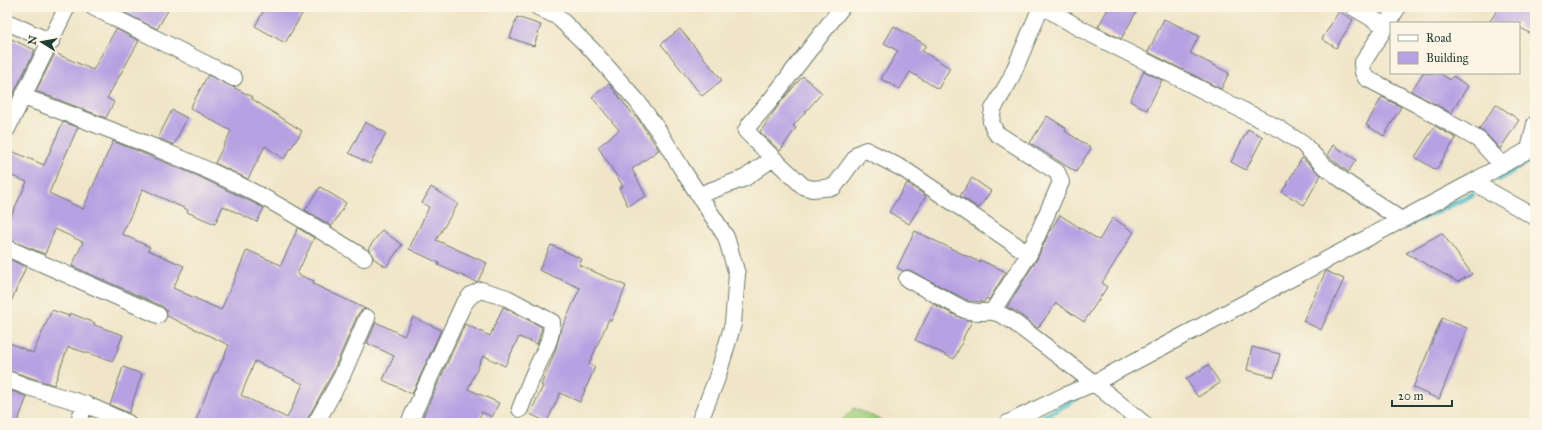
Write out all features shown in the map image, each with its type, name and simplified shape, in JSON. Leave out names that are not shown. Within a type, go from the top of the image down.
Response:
[{"type":"street","points":[[7,129],[67,7]]},
{"type":"street","points":[[93,7],[234,78]]},
{"type":"street","points":[[538,7],[558,17],[592,50],[637,101],[660,133],[726,237],[737,274],[733,324],[717,378],[699,423]]},
{"type":"street","points":[[842,7],[746,131],[803,186],[812,189],[834,187],[859,153],[866,150],[905,170],[1029,254]]},
{"type":"street","points":[[992,312],[1029,254],[1061,182],[1057,172],[996,133],[991,122],[993,109],[1010,80],[1041,7]]},
{"type":"street","points":[[1044,7],[1081,29],[1278,128],[1303,144],[1322,164],[1341,179],[1401,220]]},
{"type":"street","points":[[1353,7],[1384,26]]},
{"type":"street","points":[[1398,7],[1384,26],[1362,64],[1363,72],[1366,78],[1416,104],[1479,140],[1502,165]]},
{"type":"street","points":[[7,22],[51,42]]},
{"type":"street","points":[[24,97],[136,140],[197,166],[256,194],[291,213],[364,258]]},
{"type":"street","points":[[1008,423],[1066,395],[1098,387],[1473,182],[1532,148],[1535,124]]},
{"type":"street","points":[[699,195],[745,178],[773,158]]},
{"type":"street","points":[[1473,182],[1535,217]]},
{"type":"street","points":[[7,248],[158,316]]},
{"type":"street","points":[[907,279],[964,310],[974,313],[992,312],[1000,314],[1011,320],[1143,423]]},
{"type":"street","points":[[409,423],[463,305],[471,295],[481,290],[507,298],[552,322],[552,330],[546,350],[534,372],[520,409]]},
{"type":"street","points":[[316,423],[341,378],[367,318]]},
{"type":"street","points":[[7,379],[28,387],[85,404],[128,423]]},
{"type":"street","points":[[78,423],[85,404]]},
{"type":"green space","points":[[854,408],[881,420],[883,423],[839,423]]},
{"type":"building","points":[[128,7],[170,7],[157,29],[125,13]]},
{"type":"building","points":[[266,7],[306,7],[285,43],[255,26]]},
{"type":"building","points":[[1109,7],[1139,7],[1121,39],[1098,27]]},
{"type":"building","points":[[1499,7],[1535,7],[1535,36],[1520,28],[1520,22],[1490,22]]},
{"type":"building","points":[[1339,11],[1353,20],[1336,48],[1322,39]]},
{"type":"building","points":[[517,17],[541,25],[534,46],[510,38]]},
{"type":"building","points":[[1164,19],[1199,36],[1190,53],[1229,73],[1221,89],[1148,52]]},
{"type":"building","points":[[894,26],[926,45],[922,51],[950,68],[938,89],[910,72],[900,89],[881,79],[898,51],[884,43]]},
{"type":"building","points":[[116,29],[139,41],[107,98],[114,102],[106,118],[36,91],[55,53],[93,70]]},
{"type":"building","points":[[680,29],[722,80],[702,96],[661,44]]},
{"type":"building","points":[[7,37],[35,50],[7,107]]},
{"type":"building","points":[[1144,71],[1162,80],[1147,110],[1130,101]]},
{"type":"building","points":[[1422,74],[1441,74],[1450,80],[1453,76],[1468,86],[1451,113],[1411,91]]},
{"type":"building","points":[[208,75],[253,97],[252,99],[302,131],[284,159],[265,146],[248,179],[215,163],[231,131],[190,108]]},
{"type":"building","points":[[803,76],[822,93],[793,126],[796,128],[780,151],[760,132],[780,103]]},
{"type":"building","points":[[609,84],[635,117],[636,116],[659,150],[632,169],[646,196],[628,206],[619,188],[623,186],[598,147],[619,130],[592,97]]},
{"type":"building","points":[[1382,97],[1401,107],[1384,136],[1366,125]]},
{"type":"building","points":[[1496,104],[1519,120],[1500,149],[1486,134],[1479,129]]},
{"type":"building","points":[[172,110],[187,118],[174,145],[158,138]]},
{"type":"building","points":[[1047,116],[1066,128],[1065,131],[1091,148],[1076,172],[1030,143]]},
{"type":"building","points":[[63,122],[78,127],[49,193],[83,209],[113,141],[196,175],[264,208],[257,222],[223,206],[215,224],[187,212],[188,210],[143,189],[122,234],[150,247],[148,250],[184,266],[173,288],[221,310],[247,250],[281,265],[298,228],[314,238],[297,274],[314,281],[313,284],[366,309],[362,310],[358,314],[332,374],[308,418],[307,423],[195,423],[215,372],[217,373],[229,345],[167,316],[166,310],[162,306],[72,266],[83,242],[55,229],[45,254],[7,239],[7,224],[27,182],[7,174],[7,149],[44,165]],"holes":[[[255,361],[303,384],[287,418],[241,395]]]},
{"type":"building","points":[[365,122],[386,133],[370,164],[349,153]]},
{"type":"building","points":[[1435,126],[1456,138],[1436,170],[1415,157]]},
{"type":"building","points":[[1248,129],[1263,137],[1246,170],[1231,162]]},
{"type":"building","points":[[1333,145],[1356,160],[1348,172],[1327,155]]},
{"type":"building","points":[[1302,158],[1321,175],[1304,205],[1282,192]]},
{"type":"building","points":[[972,178],[991,191],[979,208],[960,196]]},
{"type":"building","points":[[907,183],[926,196],[909,224],[889,212]]},
{"type":"building","points":[[320,187],[346,203],[332,226],[305,210]]},
{"type":"building","points":[[431,187],[458,204],[436,240],[487,263],[478,281],[476,282],[438,265],[439,263],[409,249],[429,207],[422,203]]},
{"type":"building","points":[[1060,215],[1099,240],[1113,218],[1134,232],[1102,283],[1107,287],[1084,322],[1056,303],[1038,328],[1017,312],[1007,307],[1037,259],[1050,231]]},
{"type":"building","points":[[382,230],[402,245],[386,267],[373,258],[372,253],[368,249]]},
{"type":"building","points":[[915,231],[979,262],[980,260],[1006,272],[989,300],[986,298],[984,302],[969,301],[911,271],[903,271],[897,268]]},
{"type":"building","points":[[1442,233],[1472,274],[1458,282],[1406,253]]},
{"type":"building","points":[[551,245],[582,259],[579,265],[626,286],[611,321],[609,319],[589,364],[595,367],[580,402],[560,393],[547,422],[530,414],[543,386],[541,385],[555,352],[561,330],[580,288],[539,270]]},
{"type":"building","points":[[7,258],[26,267],[7,311]]},
{"type":"building","points":[[1326,271],[1344,279],[1321,330],[1303,321]]},
{"type":"building","points":[[933,304],[961,318],[972,321],[954,359],[915,340]]},
{"type":"building","points":[[503,307],[542,327],[537,344],[519,337],[505,366],[484,356],[482,358],[468,389],[499,403],[492,417],[482,412],[477,423],[426,423],[421,421],[465,324],[490,336]]},
{"type":"building","points":[[52,310],[69,316],[70,313],[95,323],[94,325],[123,335],[113,361],[68,347],[54,385],[7,370],[7,342],[33,353]]},
{"type":"building","points":[[413,317],[441,330],[412,394],[383,380],[394,356],[367,343],[376,322],[404,336]]},
{"type":"building","points":[[1442,318],[1467,328],[1439,399],[1413,388]]},
{"type":"building","points":[[1252,347],[1280,354],[1274,377],[1247,370]]},
{"type":"building","points":[[1208,365],[1220,383],[1198,397],[1186,379]]},
{"type":"building","points":[[123,367],[142,374],[129,413],[110,405]]},
{"type":"building","points":[[7,389],[27,397],[17,423],[7,423]]},
{"type":"waterway","points":[[1499,179],[1535,157]]},
{"type":"waterway","points":[[1403,227],[1472,195]]},
{"type":"waterway","points":[[1033,423],[1077,398]]}]
